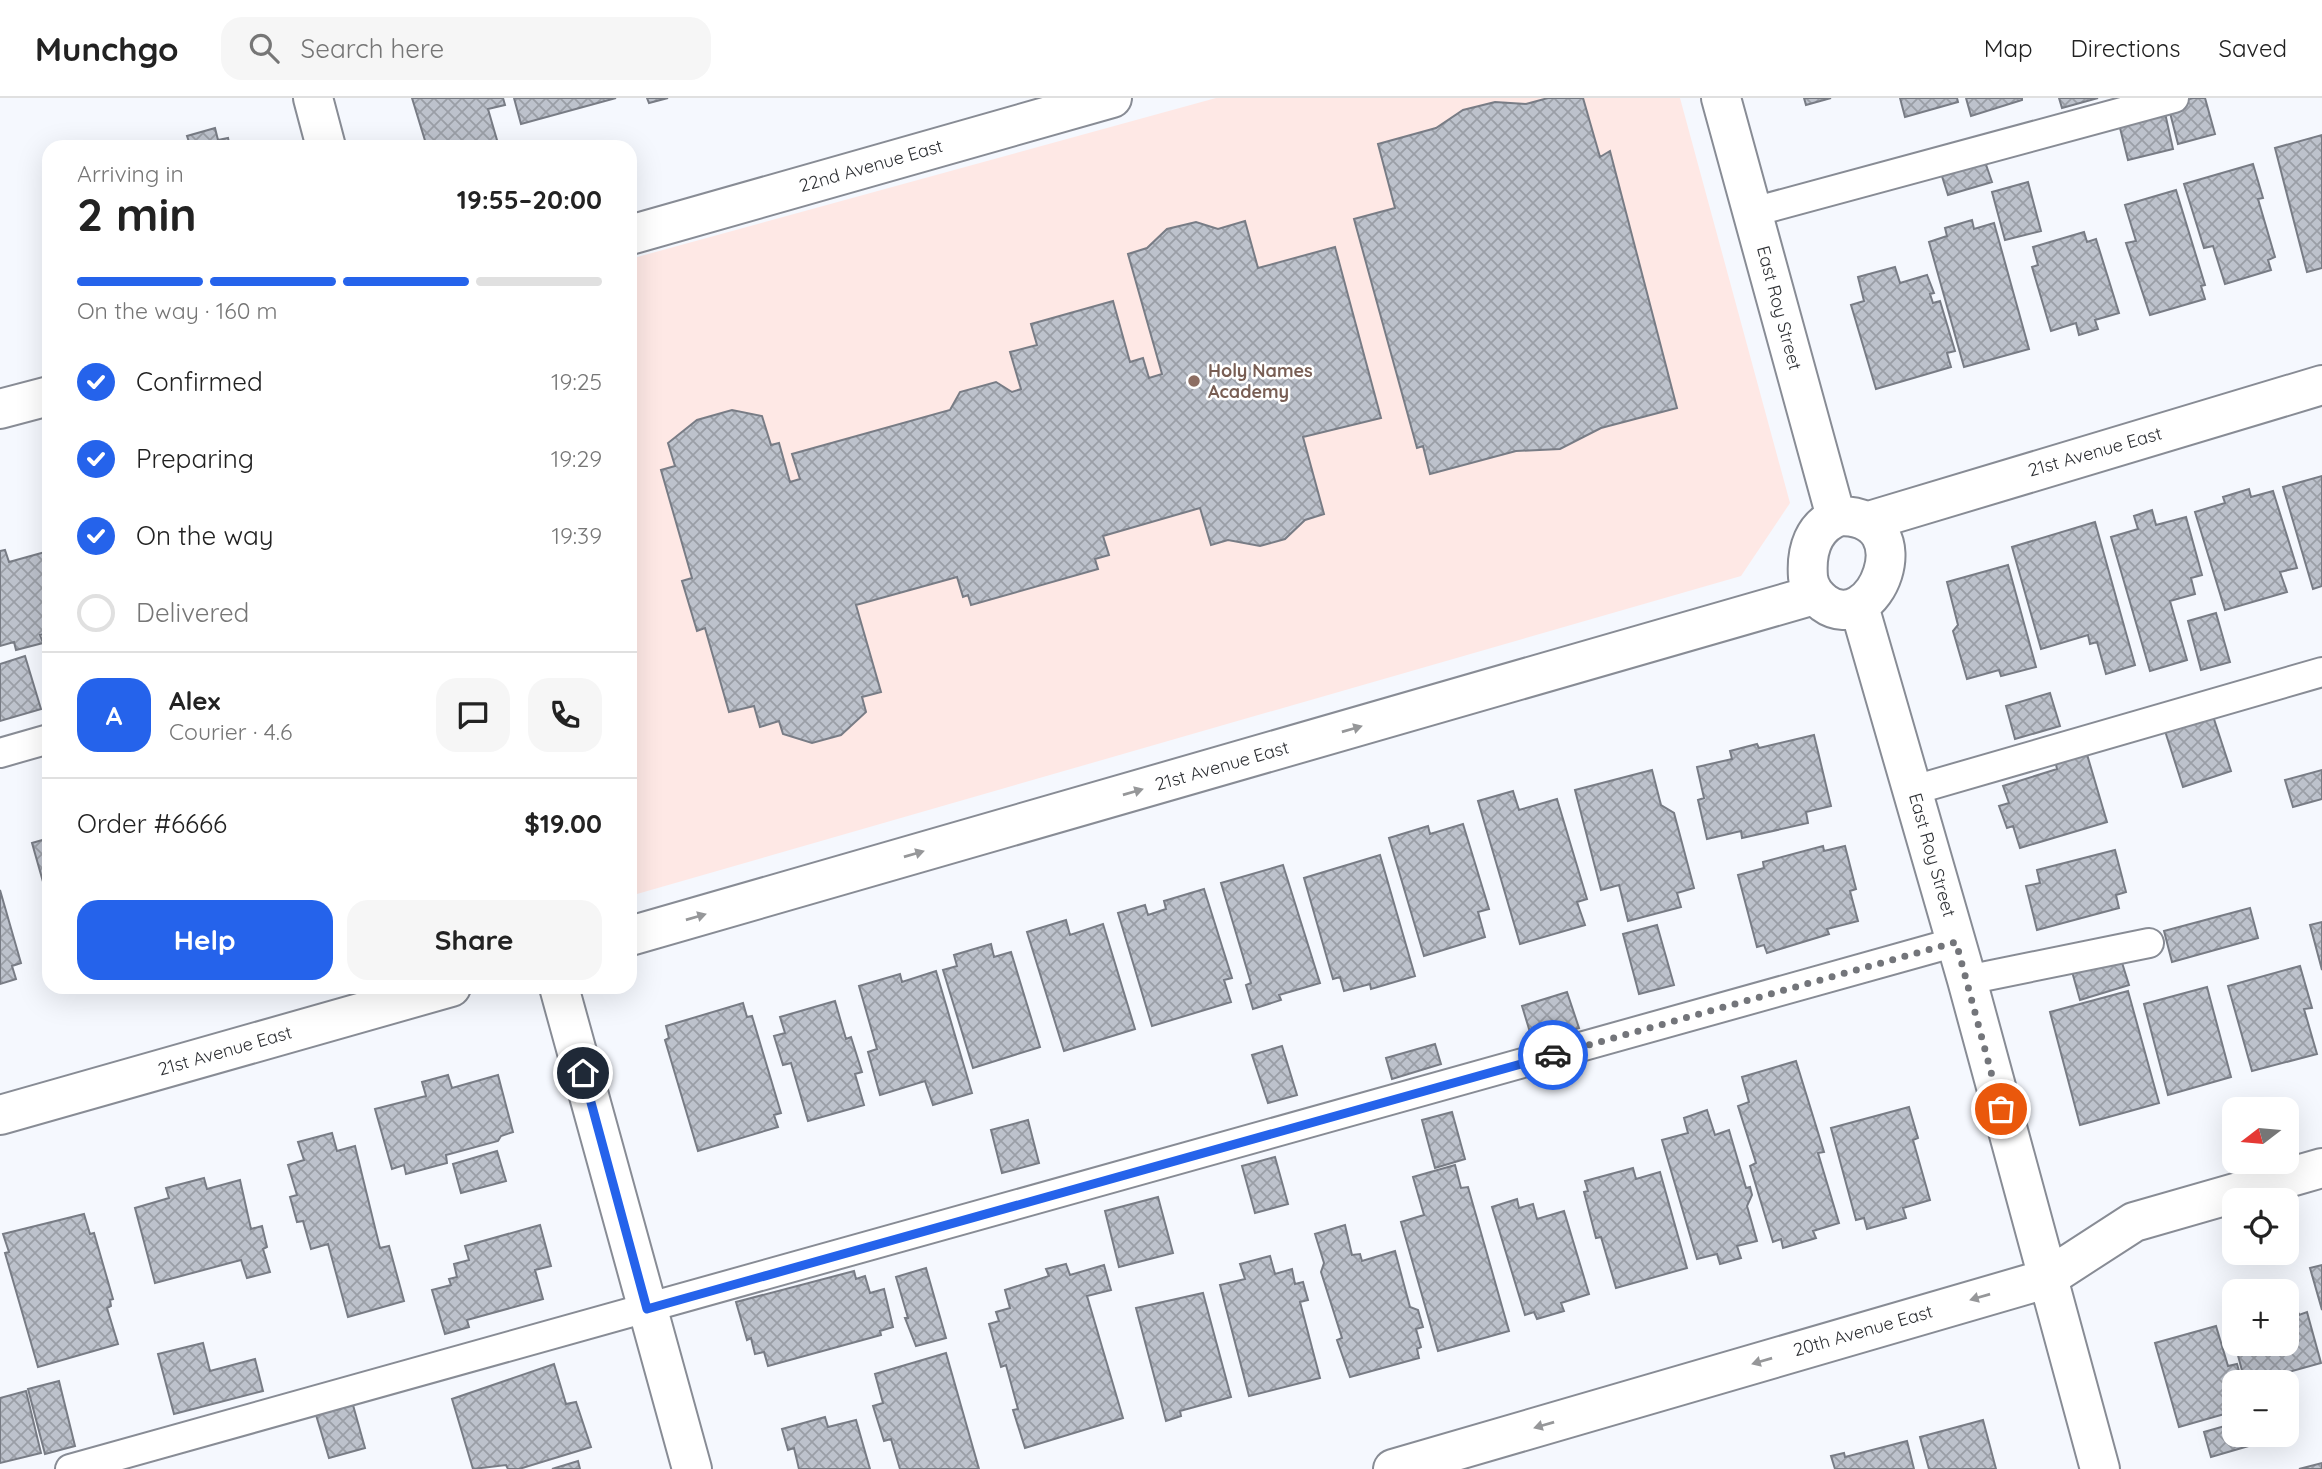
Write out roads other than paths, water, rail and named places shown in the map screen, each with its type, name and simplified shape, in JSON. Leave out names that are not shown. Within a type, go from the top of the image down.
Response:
[{"type":"street","points":[[313,98],[324,140]]},
{"type":"street","name":"22nd Avenue East","points":[[637,232],[1112,98]]},
{"type":"street","name":"East Roy Street","points":[[1721,98],[1753,212],[1853,519]]},
{"type":"street","name":"21st Avenue East","points":[[1853,519],[2322,385]]},
{"type":"street","points":[[0,409],[42,398]]},
{"type":"street","points":[[1853,519],[1880,530],[1885,565],[1873,596],[1859,606],[1843,610],[1828,606],[1814,595],[1808,581],[1810,547],[1815,534],[1826,521],[1853,519]]},
{"type":"street","name":"21st Avenue East","points":[[637,934],[1814,595]]},
{"type":"street","name":"East Roy Street","points":[[1859,606],[1914,790],[2100,1469]]},
{"type":"street","name":"21st Avenue East","points":[[0,1115],[426,994]]},
{"type":"street","points":[[561,994],[692,1469]]},
{"type":"street","name":"20th Avenue East","points":[[1393,1469],[2046,1279],[2134,1222],[2322,1168]]},
{"type":"lane","points":[[1753,212],[2174,98]]},
{"type":"lane","points":[[1914,790],[2322,672]]},
{"type":"lane","points":[[0,752],[42,741]]},
{"type":"lane","points":[[69,1469],[1956,942]]},
{"type":"lane","points":[[1967,980],[2149,943]]},
{"type":"place","name":"Holy Names Academy","points":[[1194,381]]}]
